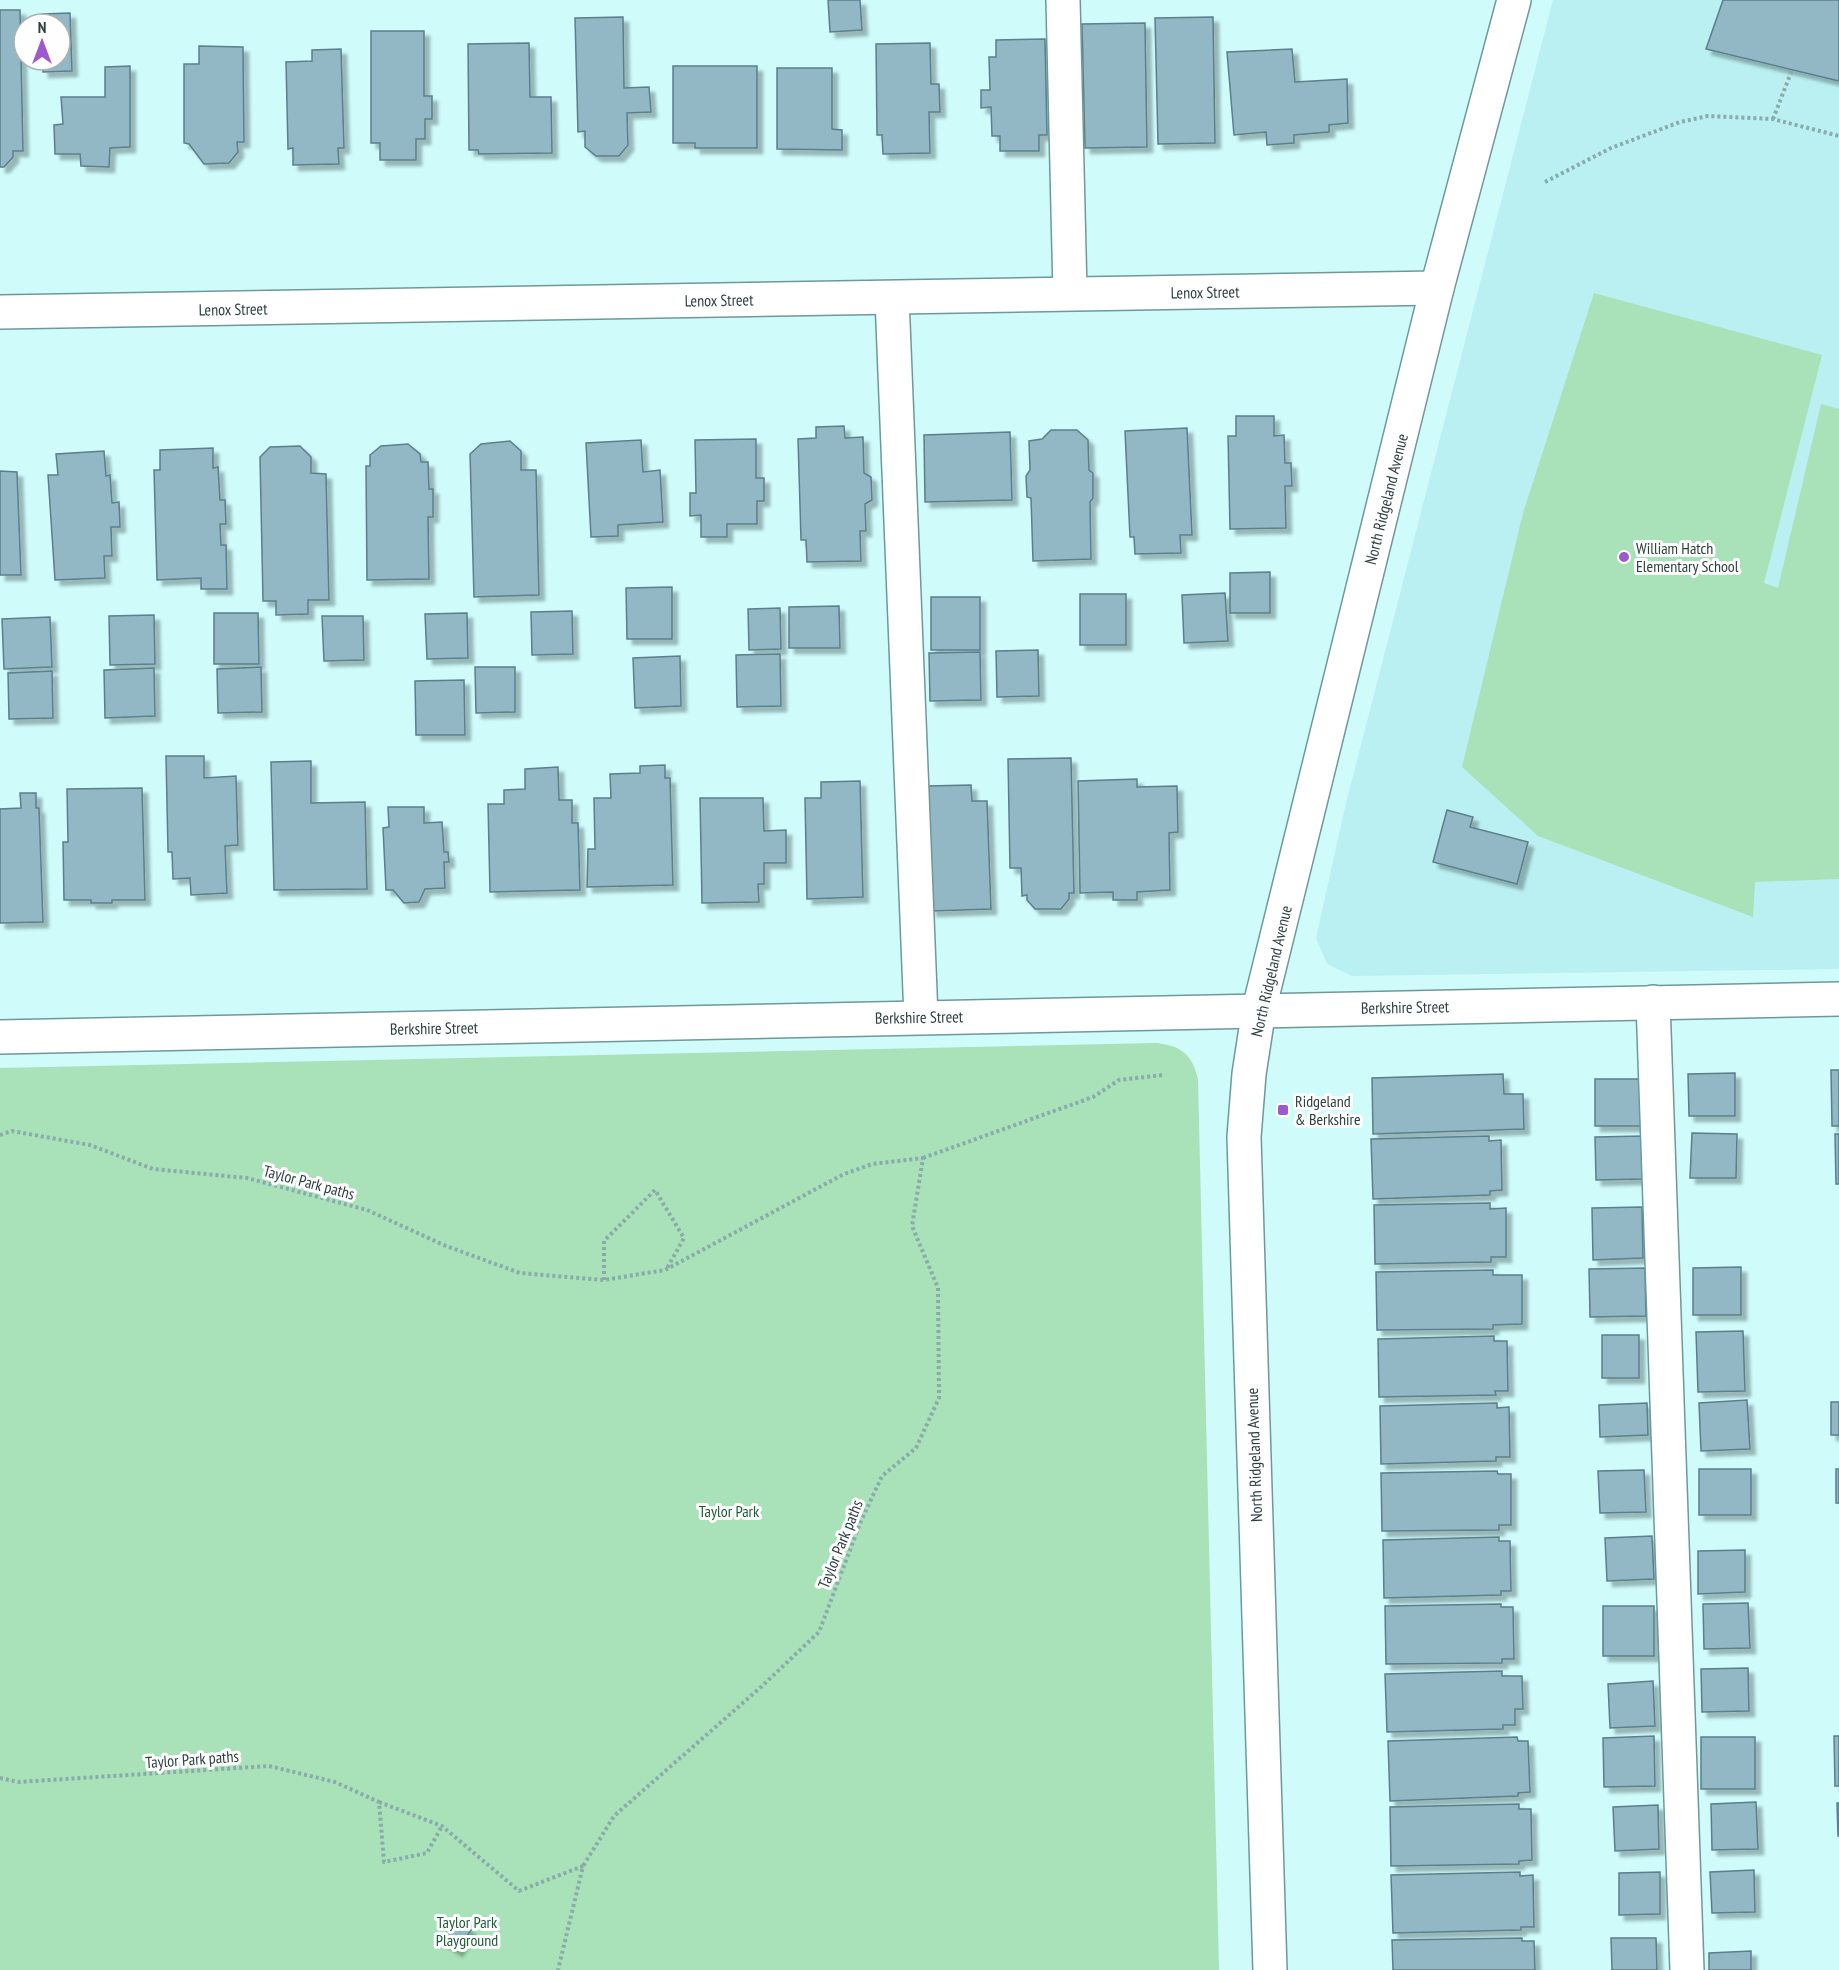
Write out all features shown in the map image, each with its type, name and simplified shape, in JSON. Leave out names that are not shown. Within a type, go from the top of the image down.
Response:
[{"type":"street","points":[[1063,0],[1070,293]]},
{"type":"street","name":"North Ridgeland Avenue","points":[[1270,1970],[1244,1137],[1249,1074],[1259,1009],[1437,288],[1514,0]]},
{"type":"street","name":"Lenox Street","points":[[0,312],[1437,288]]},
{"type":"street","points":[[892,298],[921,1017]]},
{"type":"street","name":"Berkshire Street","points":[[0,1037],[1259,1009],[1839,999]]},
{"type":"street","points":[[1653,1002],[1687,1970]]},
{"type":"path","points":[[1773,119],[1792,70]]},
{"type":"path","points":[[1545,182],[1611,148],[1680,123],[1708,116],[1773,119],[1839,136]]},
{"type":"path","name":"Taylor Park paths","points":[[0,1135],[12,1131],[90,1145],[153,1169],[247,1178],[367,1210],[446,1246],[520,1273],[604,1280],[665,1270],[844,1174],[872,1164],[923,1158],[1093,1097],[1119,1080],[1163,1075]]},
{"type":"path","name":"Taylor Park paths","points":[[558,1970],[584,1866],[614,1816],[761,1687],[819,1632],[861,1521],[882,1476],[916,1448],[939,1398],[938,1288],[912,1226],[923,1158]]},
{"type":"path","points":[[604,1280],[604,1240],[655,1190],[684,1238],[665,1270]]},
{"type":"path","name":"Taylor Park paths","points":[[0,1778],[18,1782],[269,1767],[335,1782],[442,1826],[519,1891],[584,1866]]},
{"type":"path","points":[[379,1802],[384,1862],[426,1853],[442,1826]]},
{"type":"shaded area","name":"William Hatch Elementary School","points":[[1553,0],[1839,0],[1839,969],[1352,976],[1327,964],[1316,938],[1345,807]]},
{"type":"green space","points":[[1594,293],[1822,355],[1764,583],[1778,588],[1821,404],[1839,409],[1839,879],[1755,882],[1753,917],[1538,836],[1462,767],[1523,513]]},
{"type":"green space","name":"Taylor Park","points":[[1166,1044],[1185,1053],[1193,1064],[1198,1079],[1219,1970],[0,1970],[0,1068]]},
{"type":"building","points":[[828,0],[860,0],[862,30],[830,32]]},
{"type":"building","points":[[1723,0],[1839,0],[1839,81],[1706,49]]},
{"type":"building","points":[[0,10],[20,10],[20,12],[12,12],[12,72],[21,72],[23,151],[13,151],[13,157],[4,167],[0,167]]},
{"type":"building","points":[[623,17],[624,88],[649,87],[651,112],[627,113],[628,145],[619,156],[596,156],[585,147],[585,131],[578,132],[575,18]]},
{"type":"building","points":[[1213,17],[1215,143],[1158,144],[1155,18]]},
{"type":"building","points":[[1145,23],[1147,147],[1085,148],[1082,24]]},
{"type":"building","points":[[371,31],[424,31],[424,96],[432,96],[432,119],[425,119],[425,139],[416,139],[416,160],[380,160],[380,143],[371,143]]},
{"type":"building","points":[[1045,39],[1047,135],[1039,135],[1039,151],[1000,151],[1000,136],[992,136],[991,107],[981,108],[981,90],[990,90],[989,57],[996,57],[996,40]]},
{"type":"building","points":[[529,43],[530,97],[551,97],[552,153],[479,154],[478,150],[469,150],[468,44]]},
{"type":"building","points":[[930,43],[931,84],[939,84],[940,112],[929,112],[930,153],[883,154],[882,135],[877,135],[876,44]]},
{"type":"building","points":[[199,46],[243,47],[244,142],[237,142],[238,152],[229,163],[204,164],[189,144],[184,143],[184,64],[199,64]]},
{"type":"building","points":[[341,49],[344,148],[338,148],[339,164],[293,165],[293,148],[288,149],[286,62],[312,61],[312,50]]},
{"type":"building","points":[[1292,49],[1295,82],[1347,79],[1348,123],[1329,125],[1329,132],[1294,135],[1294,143],[1267,145],[1266,132],[1234,135],[1227,52]]},
{"type":"building","points":[[130,66],[130,147],[110,148],[109,167],[81,166],[80,154],[55,154],[54,125],[63,124],[61,97],[105,97],[105,67]]},
{"type":"building","points":[[673,66],[757,66],[757,148],[695,148],[695,143],[673,143]]},
{"type":"building","points":[[777,68],[832,68],[832,129],[842,130],[842,150],[777,149]]},
{"type":"building","points":[[1236,416],[1274,416],[1274,436],[1284,435],[1285,463],[1291,463],[1292,486],[1285,486],[1286,528],[1230,529],[1228,436],[1236,436]]},
{"type":"building","points":[[844,426],[845,438],[863,437],[864,473],[871,477],[872,500],[865,504],[866,531],[860,531],[861,561],[807,562],[806,540],[801,540],[798,439],[816,438],[816,427]]},
{"type":"building","points":[[1187,428],[1192,535],[1180,535],[1181,553],[1135,554],[1134,537],[1130,537],[1125,431]]},
{"type":"building","points":[[1051,430],[1077,430],[1088,440],[1089,470],[1093,473],[1093,498],[1090,502],[1091,559],[1033,561],[1031,498],[1027,497],[1026,476],[1030,470],[1029,441],[1042,439]]},
{"type":"building","points":[[1010,432],[1012,500],[925,502],[924,435]]},
{"type":"building","points":[[756,439],[756,478],[764,478],[764,501],[757,501],[757,524],[727,524],[727,537],[701,537],[701,515],[690,516],[690,493],[696,493],[695,440]]},
{"type":"building","points":[[641,440],[643,472],[660,470],[663,522],[618,525],[618,536],[591,537],[586,443]]},
{"type":"building","points":[[510,441],[521,451],[521,470],[536,470],[539,595],[474,597],[470,454],[481,444]]},
{"type":"building","points":[[408,444],[420,454],[421,462],[428,462],[429,489],[433,489],[433,517],[428,517],[429,579],[367,580],[366,466],[370,466],[370,455],[381,446]]},
{"type":"building","points":[[300,446],[311,457],[311,473],[326,474],[329,600],[308,600],[308,614],[276,615],[276,601],[263,601],[260,457],[270,447]]},
{"type":"building","points":[[213,448],[213,468],[218,467],[220,500],[225,500],[226,524],[220,524],[221,545],[226,545],[227,589],[201,589],[201,578],[157,580],[154,470],[160,470],[160,450]]},
{"type":"building","points":[[104,451],[106,476],[110,475],[112,503],[119,502],[120,527],[111,527],[112,556],[104,556],[105,578],[55,580],[48,475],[58,475],[56,454]]},
{"type":"building","points":[[0,471],[17,472],[21,575],[0,575]]},
{"type":"building","points":[[1270,572],[1270,613],[1230,613],[1230,573]]},
{"type":"building","points":[[672,587],[672,639],[627,639],[626,588]]},
{"type":"building","points":[[1225,593],[1228,641],[1184,643],[1182,595]]},
{"type":"building","points":[[1080,594],[1126,594],[1126,645],[1080,645]]},
{"type":"building","points":[[931,597],[980,597],[980,650],[931,650]]},
{"type":"building","points":[[839,606],[840,648],[789,648],[789,607]]},
{"type":"building","points":[[780,608],[781,649],[749,650],[748,609]]},
{"type":"building","points":[[572,611],[573,654],[532,655],[531,612]]},
{"type":"building","points":[[214,613],[258,613],[259,664],[214,664]]},
{"type":"building","points":[[467,613],[468,658],[427,659],[425,614]]},
{"type":"building","points":[[154,615],[155,664],[110,665],[109,616]]},
{"type":"building","points":[[322,616],[363,616],[364,660],[324,661]]},
{"type":"building","points":[[50,617],[52,667],[4,669],[2,619]]},
{"type":"building","points":[[1038,650],[1039,696],[997,697],[996,651]]},
{"type":"building","points":[[980,652],[981,700],[930,701],[929,653]]},
{"type":"building","points":[[780,654],[781,706],[737,707],[736,655]]},
{"type":"building","points":[[680,656],[681,706],[635,708],[633,658]]},
{"type":"building","points":[[261,667],[262,712],[218,713],[217,669]]},
{"type":"building","points":[[475,667],[515,667],[515,712],[476,713]]},
{"type":"building","points":[[154,668],[155,716],[105,718],[104,670]]},
{"type":"building","points":[[52,671],[53,718],[9,719],[8,673]]},
{"type":"building","points":[[464,680],[465,735],[416,735],[415,681]]},
{"type":"building","points":[[166,756],[204,756],[204,778],[236,776],[238,845],[225,846],[227,893],[191,895],[190,878],[173,879],[172,852],[168,852]]},
{"type":"building","points":[[1071,758],[1074,893],[1069,893],[1069,899],[1061,909],[1035,909],[1027,900],[1027,895],[1022,896],[1021,868],[1010,868],[1008,759]]},
{"type":"building","points":[[311,761],[311,803],[365,802],[367,889],[274,890],[271,762]]},
{"type":"building","points":[[665,765],[665,778],[670,778],[673,885],[587,887],[588,849],[595,849],[594,798],[611,798],[610,774],[640,773],[640,766]]},
{"type":"building","points":[[558,767],[559,800],[572,800],[572,823],[578,823],[580,890],[490,892],[488,804],[504,804],[504,790],[525,789],[525,769]]},
{"type":"building","points":[[1137,779],[1137,787],[1177,786],[1178,832],[1169,833],[1170,890],[1137,892],[1137,900],[1113,900],[1113,892],[1080,893],[1078,781]]},
{"type":"building","points":[[860,781],[863,897],[807,899],[805,798],[821,798],[821,782]]},
{"type":"building","points":[[971,785],[972,801],[987,801],[991,909],[931,911],[927,786]]},
{"type":"building","points":[[142,788],[145,900],[112,900],[112,903],[91,903],[91,900],[64,900],[63,842],[68,842],[67,789]]},
{"type":"building","points":[[20,793],[36,793],[36,808],[39,808],[43,922],[0,923],[0,809],[21,808]]},
{"type":"building","points":[[700,798],[763,798],[764,831],[786,830],[786,863],[764,863],[764,884],[758,884],[759,902],[702,903]]},
{"type":"building","points":[[388,807],[424,807],[424,823],[442,822],[444,852],[448,852],[449,862],[444,862],[445,888],[425,889],[419,902],[404,903],[393,890],[386,890],[383,828],[389,827]]},
{"type":"building","points":[[1447,810],[1473,817],[1470,827],[1528,842],[1517,884],[1433,862]]},
{"type":"building","points":[[1831,1070],[1839,1070],[1839,1126],[1832,1126]]},
{"type":"building","points":[[1735,1073],[1735,1116],[1689,1116],[1688,1074]]},
{"type":"building","points":[[1503,1074],[1504,1094],[1523,1094],[1524,1129],[1373,1134],[1372,1078]]},
{"type":"building","points":[[1595,1079],[1641,1079],[1641,1126],[1595,1126]]},
{"type":"building","points":[[1692,1133],[1737,1134],[1736,1178],[1690,1178]]},
{"type":"building","points":[[1835,1134],[1839,1134],[1839,1184],[1836,1184]]},
{"type":"building","points":[[1489,1136],[1489,1141],[1501,1140],[1502,1190],[1490,1191],[1490,1195],[1373,1199],[1371,1139]]},
{"type":"building","points":[[1642,1136],[1642,1179],[1596,1180],[1595,1137]]},
{"type":"building","points":[[1490,1203],[1490,1209],[1506,1208],[1506,1257],[1491,1257],[1491,1262],[1375,1264],[1374,1205]]},
{"type":"building","points":[[1642,1207],[1643,1258],[1593,1260],[1592,1208]]},
{"type":"building","points":[[1741,1267],[1741,1315],[1693,1315],[1693,1268]]},
{"type":"building","points":[[1645,1268],[1646,1316],[1590,1317],[1589,1269]]},
{"type":"building","points":[[1493,1270],[1493,1275],[1522,1275],[1522,1324],[1493,1325],[1493,1329],[1377,1330],[1376,1272]]},
{"type":"building","points":[[1743,1331],[1745,1391],[1698,1392],[1696,1332]]},
{"type":"building","points":[[1602,1335],[1639,1335],[1639,1378],[1602,1378]]},
{"type":"building","points":[[1494,1336],[1494,1341],[1507,1341],[1508,1391],[1495,1391],[1496,1395],[1379,1397],[1378,1339]]},
{"type":"building","points":[[1747,1400],[1750,1449],[1701,1451],[1699,1403]]},
{"type":"building","points":[[1831,1402],[1839,1402],[1839,1435],[1831,1435]]},
{"type":"building","points":[[1497,1403],[1497,1408],[1509,1407],[1510,1457],[1496,1457],[1496,1461],[1381,1464],[1380,1406]]},
{"type":"building","points":[[1647,1403],[1648,1435],[1600,1437],[1599,1405]]},
{"type":"building","points":[[1699,1469],[1751,1469],[1751,1515],[1699,1515]]},
{"type":"building","points":[[1836,1469],[1839,1469],[1839,1503],[1836,1503]]},
{"type":"building","points":[[1644,1470],[1646,1512],[1600,1513],[1598,1471]]},
{"type":"building","points":[[1497,1471],[1498,1474],[1511,1474],[1511,1525],[1499,1525],[1499,1530],[1382,1531],[1381,1473]]},
{"type":"building","points":[[1652,1536],[1654,1579],[1607,1581],[1605,1538]]},
{"type":"building","points":[[1499,1537],[1499,1541],[1510,1541],[1511,1591],[1501,1591],[1501,1595],[1384,1598],[1383,1540]]},
{"type":"building","points":[[1745,1550],[1745,1592],[1698,1594],[1698,1551]]},
{"type":"building","points":[[1748,1603],[1750,1648],[1704,1649],[1703,1604]]},
{"type":"building","points":[[1501,1604],[1501,1607],[1513,1607],[1514,1659],[1502,1659],[1502,1663],[1386,1664],[1385,1606]]},
{"type":"building","points":[[1603,1606],[1654,1606],[1654,1656],[1603,1656]]},
{"type":"building","points":[[1748,1668],[1749,1711],[1702,1712],[1701,1669]]},
{"type":"building","points":[[1502,1671],[1502,1676],[1522,1676],[1523,1709],[1515,1709],[1515,1725],[1503,1725],[1503,1729],[1387,1732],[1385,1674]]},
{"type":"building","points":[[1653,1681],[1655,1726],[1610,1728],[1608,1684]]},
{"type":"building","points":[[1654,1736],[1655,1786],[1604,1787],[1603,1738]]},
{"type":"building","points":[[1834,1736],[1839,1736],[1839,1786],[1835,1786]]},
{"type":"building","points":[[1517,1737],[1518,1741],[1528,1741],[1530,1792],[1518,1793],[1518,1796],[1390,1801],[1388,1741]]},
{"type":"building","points":[[1701,1737],[1755,1737],[1755,1789],[1701,1789]]},
{"type":"building","points":[[1756,1802],[1758,1849],[1712,1850],[1711,1804]]},
{"type":"building","points":[[1837,1803],[1839,1803],[1839,1836],[1838,1836]]},
{"type":"building","points":[[1519,1804],[1519,1809],[1531,1809],[1532,1860],[1519,1861],[1519,1864],[1391,1866],[1390,1807]]},
{"type":"building","points":[[1658,1805],[1659,1849],[1615,1851],[1613,1807]]},
{"type":"building","points":[[1754,1870],[1755,1912],[1712,1913],[1710,1872]]},
{"type":"building","points":[[1520,1872],[1520,1876],[1533,1875],[1534,1927],[1521,1927],[1521,1930],[1393,1933],[1391,1875]]},
{"type":"building","points":[[1660,1872],[1660,1914],[1619,1915],[1619,1873]]},
{"type":"building","points":[[455,1920],[471,1930],[457,1951],[441,1941]]},
{"type":"building","points":[[1522,1938],[1522,1941],[1534,1941],[1535,1970],[1393,1970],[1392,1940]]},
{"type":"building","points":[[1611,1938],[1656,1938],[1657,1970],[1612,1970]]},
{"type":"building","points":[[1751,1951],[1751,1970],[1709,1970],[1709,1953]]},
{"type":"place","name":"William Hatch Elementary School","points":[[1624,557]]},
{"type":"place","name":"Ridgeland & Berkshire","points":[[1283,1110]]},
{"type":"park label","name":"Taylor Park Playground","points":[[467,1931]]}]
